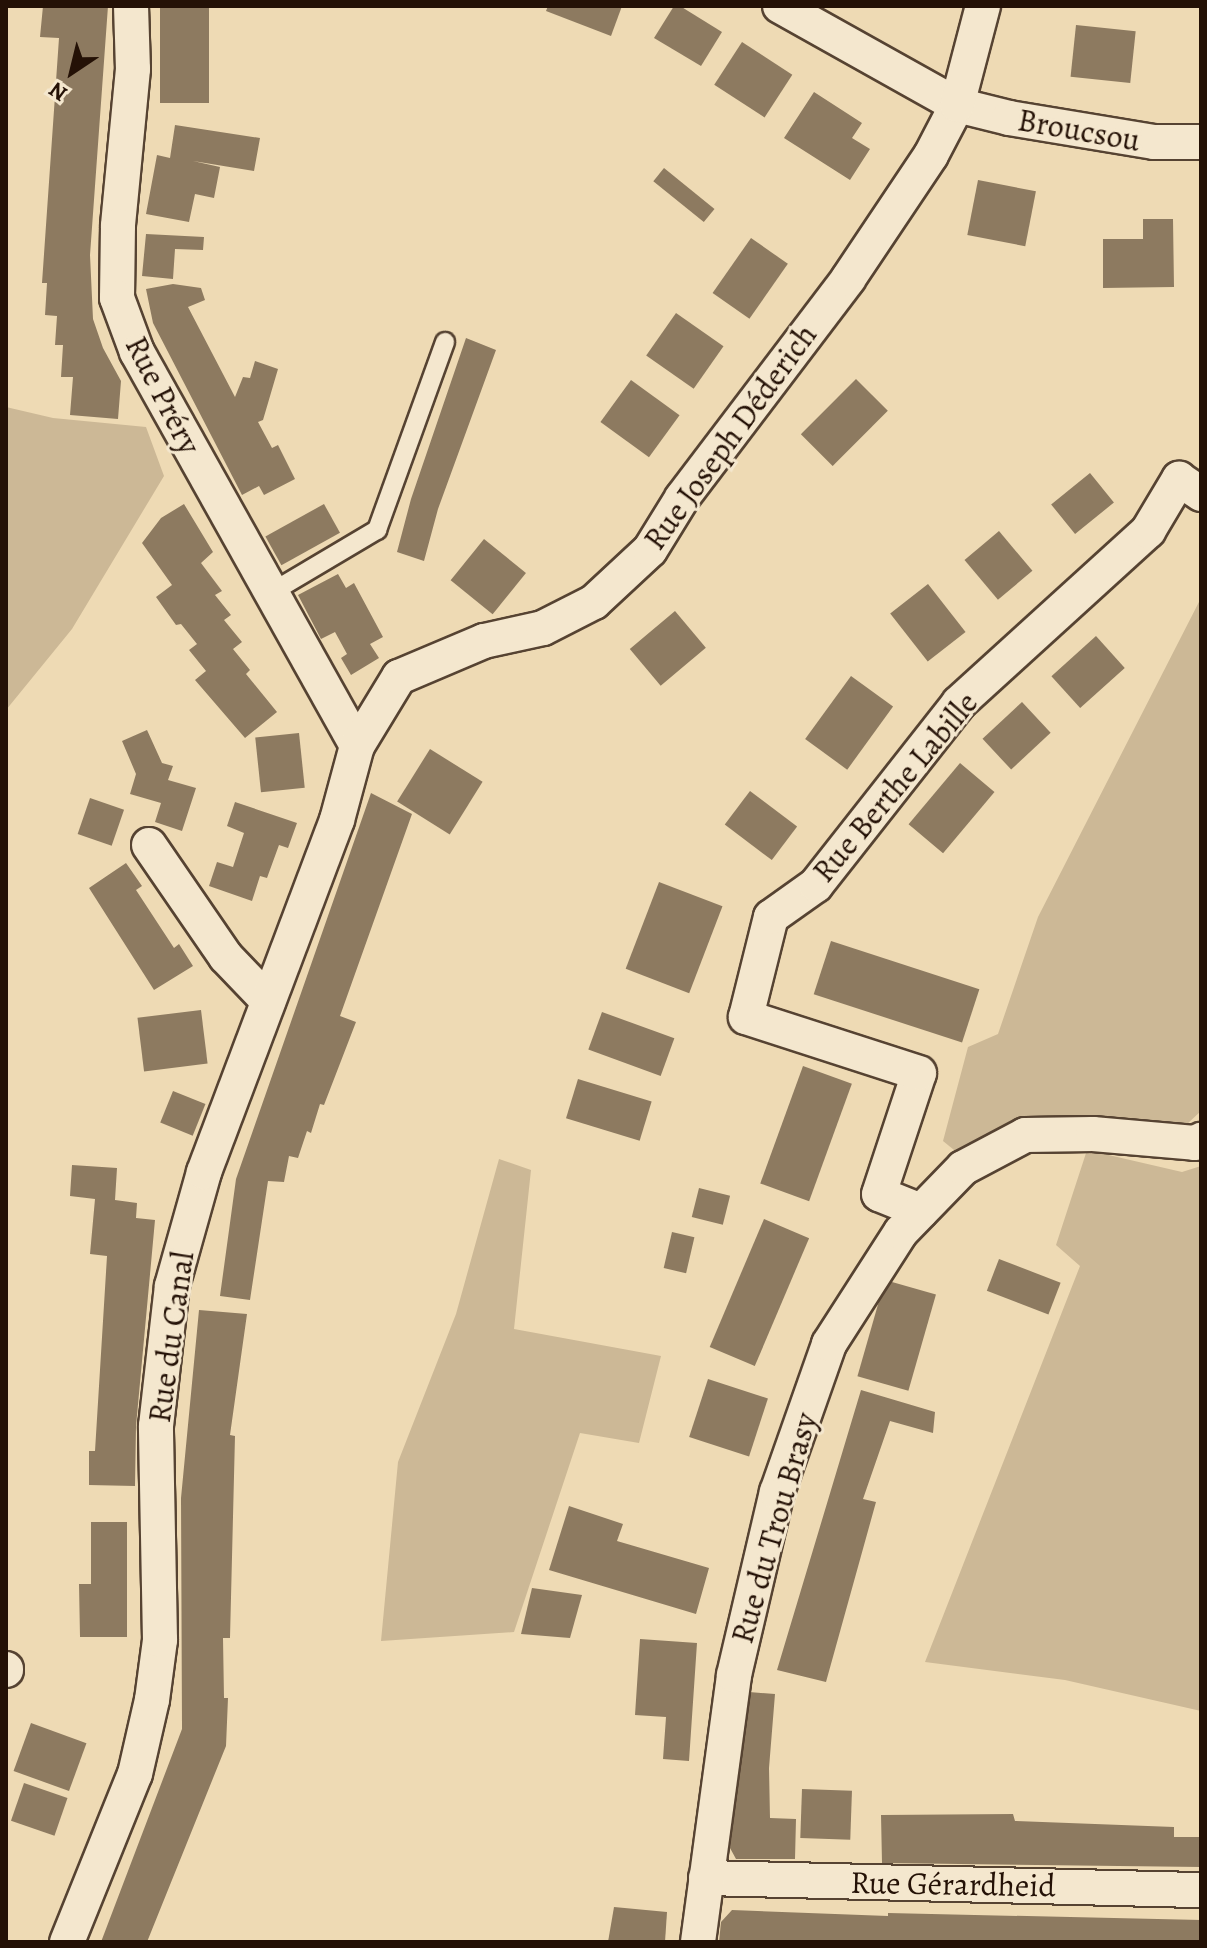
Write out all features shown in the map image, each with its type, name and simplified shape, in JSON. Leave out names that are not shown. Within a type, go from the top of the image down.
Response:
[{"type":"street","name":"Rue Préry","points":[[131,6],[133,69],[118,226],[117,298],[137,352],[269,594],[333,697],[357,746]]},
{"type":"street","name":"Broucsou","points":[[780,6],[957,105],[1009,118],[1154,142],[1201,142]]},
{"type":"street","name":"Rue Joseph Déderich","points":[[357,746],[399,677],[484,641],[543,628],[594,602],[650,550],[682,498],[848,279],[931,155],[957,105],[983,6]]},
{"type":"street","name":"Rue Berthe Labille","points":[[911,1222],[879,1194],[919,1073],[746,1017],[771,917],[816,885],[959,703],[1148,531],[1179,479],[1201,494]]},
{"type":"street","name":"Rue du Canal","points":[[67,1942],[135,1774],[152,1700],[160,1640],[156,1426],[172,1286],[204,1172],[337,820],[357,746]]},
{"type":"street","points":[[149,845],[226,957],[268,1001]]},
{"type":"street","name":"Rue du Trou Brasy","points":[[698,1942],[734,1675],[777,1492],[829,1344],[911,1222],[963,1168],[1025,1135],[1093,1134],[1195,1143],[1201,1140]]},
{"type":"street","name":"Rue Gérardheid","points":[[706,1878],[1201,1890]]},
{"type":"lane","points":[[269,594],[377,530],[445,342]]},
{"type":"shaded area","points":[[6,407],[53,418],[146,427],[164,476],[72,629],[6,710]]},
{"type":"shaded area","points":[[1201,598],[1201,1111],[1186,1125],[1005,1124],[959,1154],[943,1141],[968,1047],[998,1034],[1038,917]]},
{"type":"shaded area","points":[[1087,1150],[1182,1172],[1201,1166],[1201,1711],[1065,1680],[925,1662],[1080,1266],[1056,1245]]},
{"type":"shaded area","points":[[499,1159],[531,1170],[514,1329],[661,1356],[639,1443],[580,1433],[514,1632],[381,1641],[398,1462],[456,1314]]},
{"type":"building","points":[[43,6],[108,6],[90,255],[93,319],[103,348],[121,381],[118,419],[70,415],[73,377],[61,377],[63,345],[55,345],[57,316],[45,315],[47,283],[42,283],[59,38],[40,37]]},
{"type":"building","points":[[160,6],[209,6],[209,103],[160,103]]},
{"type":"building","points":[[548,6],[622,6],[611,36],[546,11]]},
{"type":"building","points":[[674,6],[680,6],[722,32],[701,66],[654,38]]},
{"type":"building","points":[[1076,25],[1136,31],[1130,83],[1071,77]]},
{"type":"building","points":[[742,42],[792,75],[765,117],[714,85]]},
{"type":"building","points":[[814,92],[862,123],[852,138],[870,149],[850,180],[784,138]]},
{"type":"building","points":[[175,125],[260,138],[254,171],[193,161],[220,167],[214,198],[195,194],[189,222],[146,214],[157,155],[170,158]]},
{"type":"building","points":[[664,168],[715,209],[704,222],[653,181]]},
{"type":"building","points":[[978,180],[1036,191],[1025,246],[967,235]]},
{"type":"building","points":[[1143,219],[1173,219],[1174,287],[1103,288],[1103,239],[1143,239]]},
{"type":"building","points":[[146,234],[204,237],[203,250],[175,249],[173,279],[142,276]]},
{"type":"building","points":[[751,238],[788,264],[749,319],[713,293]]},
{"type":"building","points":[[173,284],[201,288],[205,300],[188,307],[235,397],[243,377],[250,378],[255,361],[278,369],[263,420],[258,422],[272,448],[278,445],[295,479],[264,495],[259,486],[242,495],[153,323],[146,289]]},
{"type":"building","points":[[676,313],[724,346],[694,389],[646,356]]},
{"type":"building","points":[[466,338],[496,350],[438,509],[424,561],[397,552],[411,499]]},
{"type":"building","points":[[856,379],[888,411],[833,466],[801,434]]},
{"type":"building","points":[[631,380],[680,415],[649,457],[600,422]]},
{"type":"building","points":[[1090,473],[1114,503],[1075,534],[1051,504]]},
{"type":"building","points":[[184,504],[213,552],[201,563],[222,591],[215,595],[231,615],[224,620],[242,642],[233,649],[250,670],[246,674],[277,712],[245,738],[195,680],[206,671],[189,650],[197,644],[181,624],[176,625],[156,597],[172,585],[142,543],[161,518]]},
{"type":"building","points":[[324,504],[340,533],[281,565],[265,536]]},
{"type":"building","points":[[999,531],[1032,571],[998,600],[965,560]]},
{"type":"building","points":[[484,539],[526,573],[493,614],[451,580]]},
{"type":"building","points":[[338,574],[346,588],[354,583],[383,637],[370,644],[379,658],[351,675],[341,658],[347,654],[335,632],[321,639],[298,595]]},
{"type":"building","points":[[928,584],[966,632],[928,662],[890,614]]},
{"type":"building","points":[[675,611],[706,648],[661,686],[630,649]]},
{"type":"building","points":[[1096,636],[1125,668],[1080,708],[1051,676]]},
{"type":"building","points":[[851,676],[893,707],[847,770],[805,739]]},
{"type":"building","points":[[1022,702],[1051,733],[1011,770],[983,739]]},
{"type":"building","points":[[147,730],[162,763],[173,766],[168,780],[196,788],[182,831],[155,822],[161,803],[130,794],[136,774],[122,741]]},
{"type":"building","points":[[299,733],[305,788],[261,792],[255,738]]},
{"type":"building","points":[[430,749],[483,782],[450,834],[397,802]]},
{"type":"building","points":[[960,763],[994,792],[943,853],[909,824]]},
{"type":"building","points":[[750,791],[797,827],[772,860],[725,825]]},
{"type":"building","points":[[371,793],[412,814],[340,1016],[356,1022],[324,1105],[320,1104],[311,1133],[307,1131],[298,1158],[289,1156],[284,1182],[268,1181],[250,1300],[220,1296],[236,1179]]},
{"type":"building","points":[[90,798],[124,810],[112,846],[78,834]]},
{"type":"building","points":[[235,802],[297,823],[288,848],[279,845],[267,878],[260,876],[252,901],[209,886],[217,862],[233,867],[244,833],[227,826]]},
{"type":"building","points":[[126,863],[142,886],[136,890],[174,948],[179,944],[193,966],[154,990],[89,888]]},
{"type":"building","points":[[659,882],[722,906],[689,993],[626,969]]},
{"type":"building","points":[[831,941],[979,989],[962,1042],[814,994]]},
{"type":"building","points":[[201,1010],[208,1064],[144,1071],[137,1018]]},
{"type":"building","points":[[602,1012],[674,1038],[661,1076],[588,1050]]},
{"type":"building","points":[[803,1066],[852,1084],[809,1201],[760,1183]]},
{"type":"building","points":[[578,1079],[652,1102],[640,1141],[566,1118]]},
{"type":"building","points":[[173,1091],[205,1104],[193,1136],[160,1123]]},
{"type":"building","points":[[72,1165],[117,1168],[115,1200],[137,1203],[136,1218],[155,1220],[136,1426],[135,1486],[89,1485],[89,1451],[95,1451],[107,1256],[90,1254],[95,1199],[70,1196]]},
{"type":"building","points":[[699,1188],[730,1196],[723,1225],[692,1217]]},
{"type":"building","points":[[764,1219],[809,1238],[755,1366],[710,1347]]},
{"type":"building","points":[[672,1232],[694,1237],[686,1273],[664,1268]]},
{"type":"building","points":[[999,1259],[1061,1283],[1048,1314],[987,1291]]},
{"type":"building","points":[[885,1280],[936,1295],[908,1391],[857,1376]]},
{"type":"building","points":[[199,1310],[247,1314],[230,1435],[235,1436],[230,1638],[223,1638],[224,1698],[228,1698],[226,1746],[147,1942],[101,1942],[182,1729],[181,1498]]},
{"type":"building","points":[[708,1379],[768,1398],[749,1456],[689,1437]]},
{"type":"building","points":[[861,1390],[935,1412],[933,1433],[890,1421],[863,1499],[876,1502],[826,1682],[777,1670]]},
{"type":"building","points":[[569,1506],[623,1524],[617,1541],[709,1568],[696,1614],[549,1570]]},
{"type":"building","points":[[91,1522],[127,1522],[127,1637],[80,1637],[79,1584],[91,1584]]},
{"type":"building","points":[[532,1588],[582,1595],[570,1638],[521,1634]]},
{"type":"building","points":[[640,1639],[697,1643],[689,1761],[663,1759],[666,1717],[635,1715]]},
{"type":"building","points":[[749,1692],[775,1694],[769,1768],[770,1818],[796,1819],[795,1859],[736,1859],[730,1848]]},
{"type":"building","points":[[31,1723],[86,1743],[69,1791],[14,1771]]},
{"type":"building","points":[[24,1783],[67,1798],[54,1836],[11,1821]]},
{"type":"building","points":[[802,1789],[852,1791],[850,1840],[800,1838]]},
{"type":"building","points":[[1013,1814],[1015,1821],[1174,1827],[1174,1837],[1201,1837],[1201,1867],[882,1863],[881,1815]]},
{"type":"building","points":[[614,1907],[667,1912],[665,1942],[608,1942]]},
{"type":"building","points":[[732,1910],[888,1916],[888,1913],[1201,1920],[1201,1942],[719,1942],[721,1922]]}]
